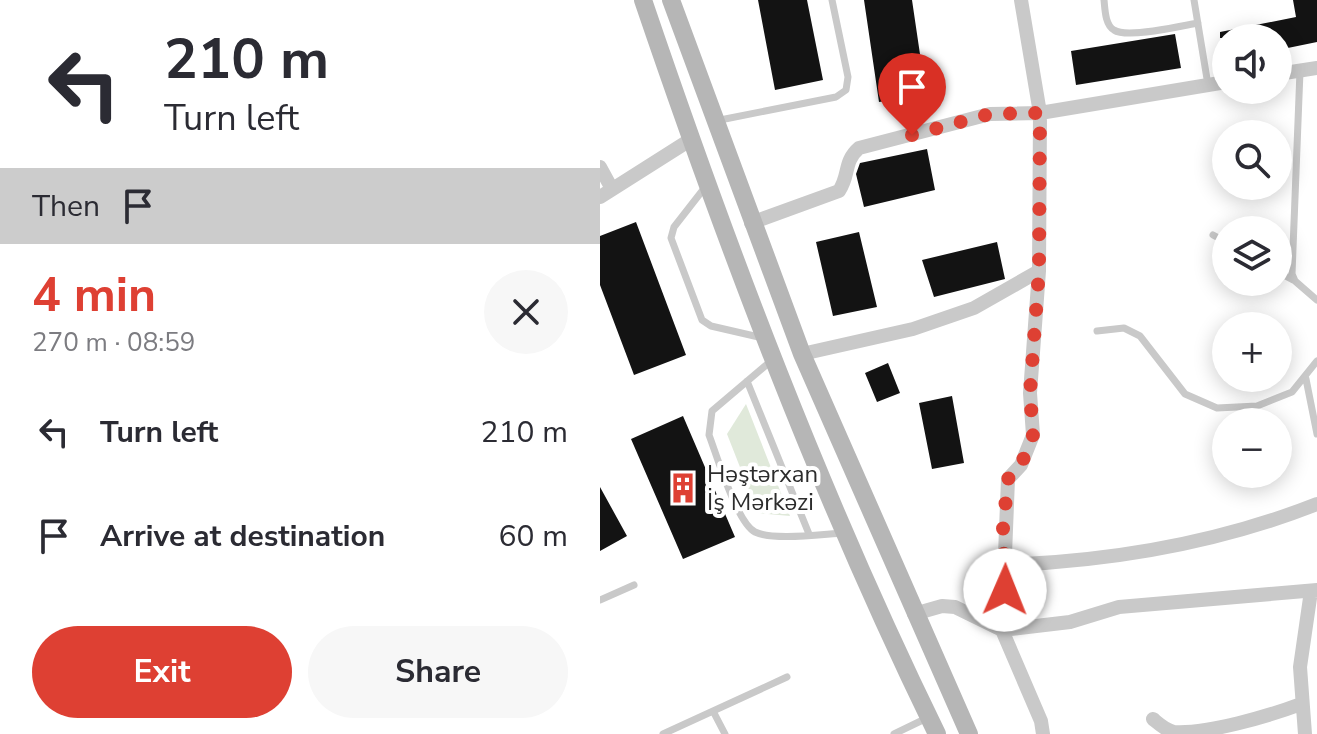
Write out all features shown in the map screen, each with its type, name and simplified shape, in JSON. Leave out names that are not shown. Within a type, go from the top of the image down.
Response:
[{"type":"main road","points":[[643,0],[690,140],[772,359],[845,533],[933,726]]},
{"type":"main road","points":[[671,0],[713,122],[802,354],[969,734]]},
{"type":"street","points":[[1021,0],[1040,113],[1039,271],[1030,393],[1033,435],[1021,465],[1008,479],[1003,528],[1007,565],[1002,630],[1041,721],[1043,734]]},
{"type":"street","points":[[1292,72],[1317,68]]},
{"type":"street","points":[[751,223],[839,191],[846,181],[845,166],[849,156],[859,148],[990,114],[1040,113],[1212,84]]},
{"type":"street","points":[[600,167],[606,193],[690,140]]},
{"type":"street","points":[[802,354],[913,329],[974,308],[1039,271]]},
{"type":"street","points":[[1007,565],[1067,562],[1223,538],[1317,504]]},
{"type":"street","points":[[914,614],[942,606],[955,607],[1002,630],[1070,622],[1133,605],[1314,590],[1300,667],[1305,734]]},
{"type":"street","points":[[1153,719],[1167,730],[1191,732],[1264,718],[1301,704]]},
{"type":"lane","points":[[713,122],[836,97],[846,90],[848,77],[832,0]]},
{"type":"lane","points":[[1104,0],[1107,23],[1112,30],[1124,34],[1198,23]]},
{"type":"lane","points":[[1194,0],[1208,85]]},
{"type":"lane","points":[[1295,281],[1300,71]]},
{"type":"lane","points":[[707,184],[674,227],[671,238],[702,320],[711,326],[764,338]]},
{"type":"lane","points":[[1292,279],[1317,300]]},
{"type":"lane","points":[[1097,331],[1124,328],[1140,336],[1185,394],[1217,408],[1257,406],[1292,392],[1306,379],[1317,361]]},
{"type":"lane","points":[[772,359],[712,411],[709,435],[743,521],[755,532],[845,533]]},
{"type":"lane","points":[[1306,379],[1317,434]]},
{"type":"lane","points":[[747,381],[809,534]]},
{"type":"lane","points":[[600,600],[634,585]]},
{"type":"lane","points":[[663,734],[787,677]]},
{"type":"lane","points":[[713,711],[725,734]]},
{"type":"lane","points":[[894,734],[933,726]]},
{"type":"green space","points":[[746,404],[790,516],[758,513],[727,434]]},
{"type":"building","points":[[758,0],[807,0],[823,80],[775,90]]},
{"type":"building","points":[[864,0],[912,0],[926,95],[879,102]]},
{"type":"building","points":[[1293,0],[1317,0],[1317,42],[1292,47],[1292,24],[1261,24],[1296,17]]},
{"type":"building","points":[[1175,34],[1181,68],[1076,85],[1071,51]]},
{"type":"building","points":[[927,149],[935,190],[864,207],[856,174],[860,163]]},
{"type":"building","points":[[636,222],[686,355],[634,375],[600,285],[600,236]]},
{"type":"building","points":[[859,232],[877,307],[833,316],[816,242]]},
{"type":"building","points":[[997,242],[1005,279],[934,297],[922,260]]},
{"type":"building","points":[[888,363],[900,393],[877,402],[865,373]]},
{"type":"building","points":[[952,396],[964,463],[932,469],[919,403]]},
{"type":"building","name":"Həştərxan İş Mərkəzi","points":[[683,416],[735,537],[683,559],[631,439]]},
{"type":"building","points":[[600,487],[627,536],[600,551]]},
{"type":"place","name":"Həştərxan İş Mərkəzi","points":[[683,488]]},
{"type":"route","points":[[912,135],[990,114],[1040,113],[1039,271],[1030,393],[1033,435],[1021,465],[1008,479],[1003,528],[1007,565],[1005,590]]}]
